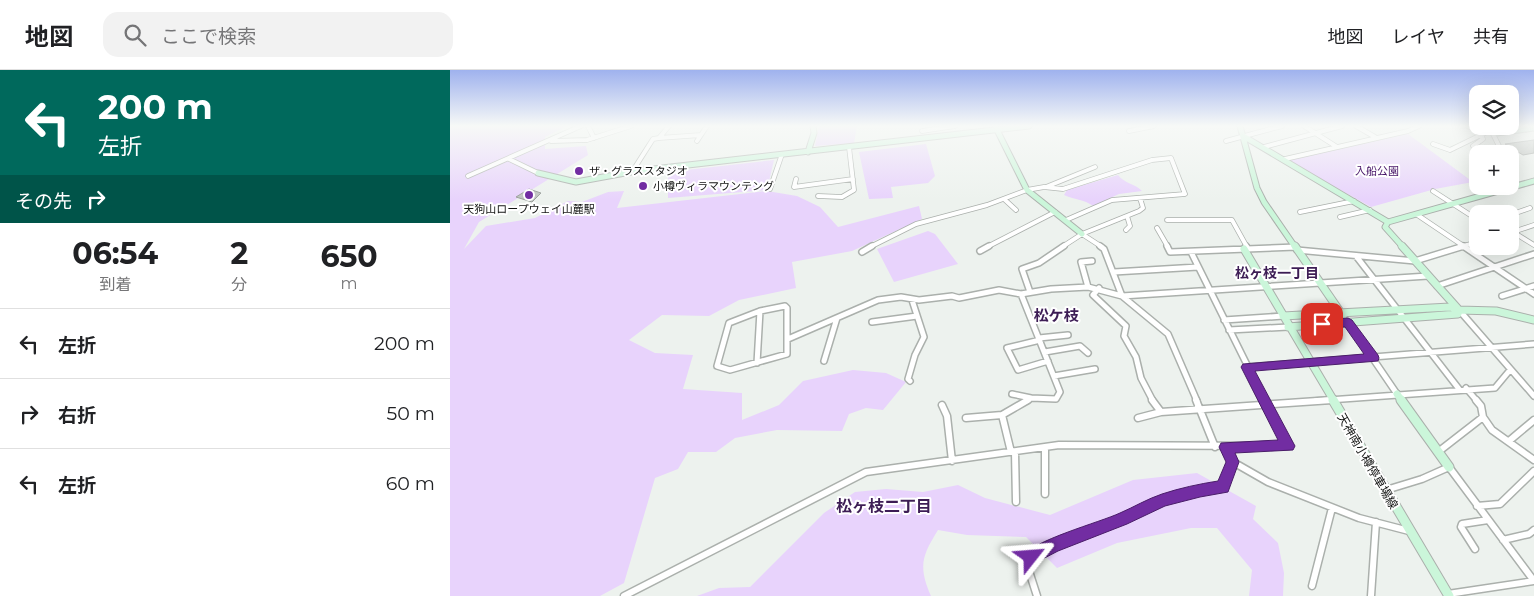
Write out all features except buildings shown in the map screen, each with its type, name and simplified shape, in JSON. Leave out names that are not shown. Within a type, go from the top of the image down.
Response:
[{"type":"street","points":[[468,176],[528,151]]},
{"type":"street","points":[[632,172],[646,151]]},
{"type":"street","points":[[509,159],[538,173],[576,182],[632,172],[820,151]]},
{"type":"street","points":[[818,196],[849,196],[854,190],[849,151]]},
{"type":"street","points":[[1007,151],[1027,190],[1104,249],[1122,296]]},
{"type":"street","points":[[1247,151],[1257,188],[1264,202],[1438,452],[1534,581],[1448,595]]},
{"type":"street","points":[[1270,151],[1388,222]]},
{"type":"street","points":[[1285,159],[1319,151]]},
{"type":"street","points":[[770,189],[782,154]]},
{"type":"street","points":[[1046,187],[1064,189],[1152,160],[1171,158],[1185,194],[1112,200],[1066,220]]},
{"type":"street","points":[[862,252],[916,224],[1004,199],[1027,190],[1046,187],[1095,167]]},
{"type":"street","points":[[796,179],[794,187],[853,179]]},
{"type":"street","points":[[1534,181],[1388,222],[1385,227],[1534,396]]},
{"type":"street","points":[[1433,192],[1469,214]]},
{"type":"street","points":[[1030,292],[1022,269],[1038,263],[1082,234],[1142,208],[1140,198]]},
{"type":"street","points":[[1004,199],[1016,210]]},
{"type":"street","points":[[1300,212],[1354,201]]},
{"type":"street","points":[[1519,212],[1530,208]]},
{"type":"street","points":[[1340,217],[1371,210]]},
{"type":"street","points":[[980,251],[1055,212]]},
{"type":"street","points":[[1416,214],[1534,294]]},
{"type":"street","points":[[1126,230],[1130,226],[1127,216]]},
{"type":"street","points":[[1167,220],[1232,220],[1246,249]]},
{"type":"street","points":[[1519,230],[1534,225]]},
{"type":"street","points":[[1157,228],[1170,252],[1297,249],[1415,261],[1469,245]]},
{"type":"street","points":[[1519,237],[1534,245]]},
{"type":"street","name":"天神南小樽停車場線","points":[[1246,249],[1288,326],[1448,595]]},
{"type":"street","points":[[624,596],[866,472],[1059,445],[1288,446],[1191,252]]},
{"type":"street","points":[[1437,286],[1534,254]]},
{"type":"street","points":[[1356,256],[1459,389]]},
{"type":"street","points":[[1088,286],[1082,262],[1092,261]]},
{"type":"street","points":[[1114,272],[1198,267]]},
{"type":"street","points":[[1122,296],[1428,276]]},
{"type":"street","points":[[788,339],[878,300],[901,297],[912,300],[952,296],[959,298],[999,290],[1022,294],[1088,286],[1099,288],[1122,296],[1168,334],[1215,447]]},
{"type":"street","points":[[1502,296],[1534,286]]},
{"type":"street","points":[[1099,288],[1094,292],[1094,295],[1126,326],[1124,336],[1136,357],[1141,378],[1154,403],[1162,412]]},
{"type":"street","points":[[1012,394],[1031,398],[1056,399],[1060,392],[1022,294]]},
{"type":"street","points":[[910,381],[908,379],[914,355],[924,336],[912,300]]},
{"type":"street","points":[[785,306],[787,308],[788,339],[787,354],[730,370],[717,366],[729,323],[760,311],[785,306]]},
{"type":"street","points":[[1224,320],[1450,307],[1459,310],[1496,311],[1534,320]]},
{"type":"street","points":[[1229,330],[1404,319],[1458,314],[1459,310]]},
{"type":"street","points":[[757,363],[760,311]]},
{"type":"street","points":[[872,322],[917,316]]},
{"type":"street","points":[[824,361],[837,318]]},
{"type":"street","points":[[1048,361],[1018,370],[1007,348],[1040,339],[1068,335]]},
{"type":"street","points":[[1247,367],[1534,344]]},
{"type":"street","points":[[1045,352],[1080,346],[1088,353]]},
{"type":"street","points":[[1054,376],[1095,369]]},
{"type":"street","points":[[1138,418],[1162,412],[1466,388],[1495,388],[1510,370]]},
{"type":"street","points":[[1466,388],[1481,406],[1483,417],[1492,430],[1534,460]]},
{"type":"street","points":[[966,418],[1002,415],[1031,398]]},
{"type":"street","points":[[942,405],[947,416],[952,461]]},
{"type":"street","points":[[1002,415],[1013,452],[1017,483],[1016,502]]},
{"type":"street","points":[[1438,452],[1483,417]]},
{"type":"street","points":[[1508,441],[1534,420]]},
{"type":"street","points":[[1045,494],[1046,447]]},
{"type":"street","points":[[1226,447],[1232,462],[1268,482],[1332,508],[1409,531]]},
{"type":"street","points":[[1037,596],[1028,568],[1031,557],[1053,545],[1122,520],[1163,500],[1200,490],[1223,487],[1232,462]]},
{"type":"street","points":[[1386,490],[1422,479],[1449,467]]},
{"type":"street","points":[[1478,506],[1500,504],[1534,470]]},
{"type":"street","points":[[1312,586],[1332,508]]},
{"type":"street","points":[[1475,548],[1461,527],[1462,524],[1488,520]]},
{"type":"street","points":[[1371,596],[1376,522]]},
{"type":"street","points":[[1503,540],[1530,534],[1534,530]]},
{"type":"green space","points":[[450,151],[587,151],[588,155],[479,222],[464,249],[486,226],[535,218],[568,201],[582,202],[608,192],[624,191],[617,208],[767,191],[797,196],[820,207],[838,227],[919,206],[922,219],[852,251],[792,262],[796,288],[739,300],[709,316],[662,315],[629,340],[655,353],[693,355],[683,389],[742,393],[742,420],[779,405],[803,381],[853,370],[886,373],[906,382],[883,410],[866,408],[849,414],[842,431],[777,430],[735,438],[716,452],[688,452],[678,469],[655,478],[624,583],[600,596],[450,596]]},
{"type":"green space","points":[[928,151],[935,176],[928,183],[891,187],[893,198],[869,199],[859,152]]},
{"type":"green space","name":"入船公園","points":[[1321,151],[1430,151],[1469,179],[1469,183],[1435,189],[1371,207],[1285,159]]},
{"type":"green space","points":[[774,160],[767,190],[668,198],[668,172]]},
{"type":"green space","points":[[1118,175],[1142,191],[1119,194],[1093,206],[1064,195],[1067,190]]},
{"type":"green space","points":[[928,231],[935,234],[958,264],[894,282],[877,249]]},
{"type":"green space","points":[[1197,473],[1256,506],[1253,519],[1278,543],[1284,573],[1283,596],[1249,596],[1252,570],[1217,528],[1191,528],[1117,543],[1057,568],[1026,537],[967,535],[938,530],[925,554],[923,569],[931,596],[697,596],[719,588],[750,587],[824,513],[855,492],[886,489],[923,492],[958,485],[985,498],[1050,515],[1133,480]]},
{"type":"place","name":"ザ・グラススタジオ","points":[[579,171]]},
{"type":"place","name":"小樽ヴィラマウンテング","points":[[643,186]]},
{"type":"place","name":"天狗山ロープウェイ山麓駅","points":[[529,195]]},
{"type":"district","name":"松ヶ枝一丁目","points":[[1277,273]]},
{"type":"district","name":"松ケ枝","points":[[1056,315]]},
{"type":"district","name":"松ヶ枝二丁目","points":[[884,506]]},
{"type":"route","points":[[1031,557],[1053,545],[1122,520],[1163,500],[1200,490],[1223,487],[1232,462],[1226,447],[1288,446],[1247,367],[1373,358],[1348,322],[1322,324]]}]
